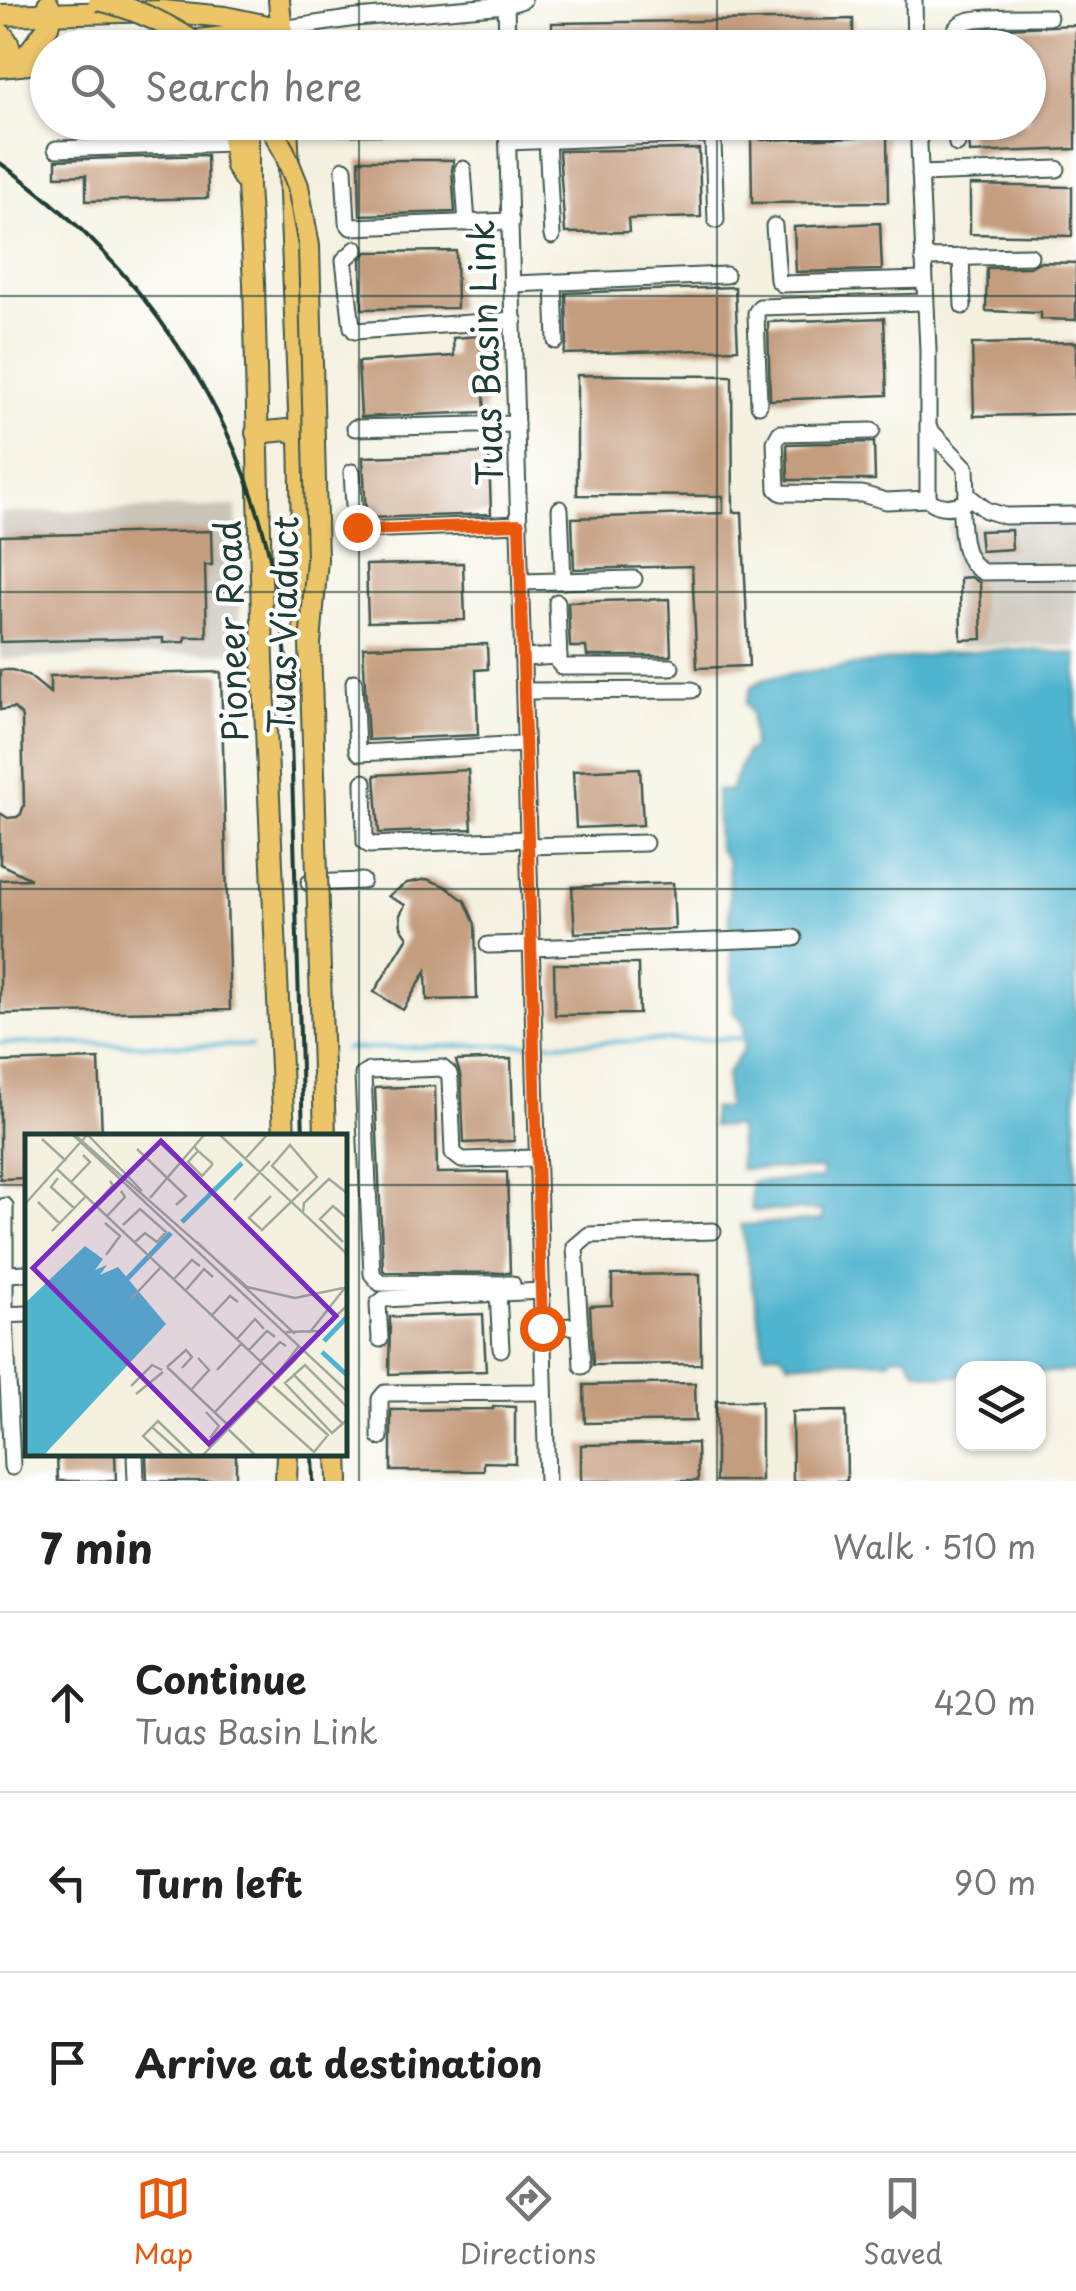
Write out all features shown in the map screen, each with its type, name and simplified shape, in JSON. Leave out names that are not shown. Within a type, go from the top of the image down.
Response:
[{"type":"main road","points":[[99,0],[173,30]]},
{"type":"main road","points":[[278,0],[282,30]]},
{"type":"main road","points":[[0,15],[49,6],[163,11],[246,26]]},
{"type":"main road","points":[[0,33],[7,39],[10,66]]},
{"type":"main road","points":[[10,66],[30,47]]},
{"type":"main road","name":"Pioneer Road","points":[[234,140],[236,166],[248,186],[254,282],[263,661],[284,1134]]},
{"type":"main road","name":"Tuas Viaduct","points":[[278,140],[298,186],[308,246],[318,558],[310,644],[325,1134]]},
{"type":"main road","name":"Pioneer Road","points":[[288,140],[300,435],[316,1134]]},
{"type":"main road","points":[[256,433],[288,430],[300,435]]},
{"type":"main road","points":[[286,1481],[287,1456]]},
{"type":"main road","points":[[327,1456],[328,1481]]},
{"type":"main road","points":[[336,1456],[338,1481]]},
{"type":"street","points":[[312,30],[356,18],[523,0]]},
{"type":"street","points":[[914,0],[915,30]]},
{"type":"street","points":[[506,2],[507,30]]},
{"type":"street","points":[[955,30],[968,20],[1049,17]]},
{"type":"street","points":[[56,148],[123,140]]},
{"type":"street","name":"Tuas Basin Link","points":[[508,140],[546,1481]]},
{"type":"street","points":[[547,140],[552,236]]},
{"type":"street","points":[[713,140],[716,220]]},
{"type":"street","points":[[919,140],[928,499],[935,506],[954,507],[964,500]]},
{"type":"street","points":[[957,140],[957,144]]},
{"type":"street","points":[[344,168],[347,222],[351,227],[511,221]]},
{"type":"street","points":[[463,169],[467,223]]},
{"type":"street","points":[[920,174],[1057,170]]},
{"type":"street","points":[[774,226],[778,280],[782,284],[924,280]]},
{"type":"street","points":[[356,248],[344,260],[355,331],[514,320]]},
{"type":"street","points":[[923,258],[1030,256]]},
{"type":"street","points":[[961,257],[963,306]]},
{"type":"street","points":[[513,284],[726,275]]},
{"type":"street","points":[[554,282],[556,342]]},
{"type":"street","points":[[759,405],[756,313],[760,308],[924,302]]},
{"type":"street","points":[[355,428],[516,424]]},
{"type":"street","points":[[929,429],[966,468],[966,557],[976,569],[1076,571]]},
{"type":"street","points":[[872,431],[780,433],[775,442],[777,488],[782,493],[862,494],[886,501],[928,499]]},
{"type":"street","points":[[352,472],[355,524],[362,530],[519,524]]},
{"type":"street","points":[[964,500],[1006,516],[1076,515]]},
{"type":"street","points":[[560,508],[562,581]]},
{"type":"street","points":[[521,582],[634,579]]},
{"type":"street","points":[[557,602],[560,666],[671,667]]},
{"type":"street","points":[[523,658],[559,656]]},
{"type":"street","points":[[354,682],[360,753],[525,744]]},
{"type":"street","points":[[524,691],[692,690]]},
{"type":"street","points":[[364,782],[368,846],[644,843]]},
{"type":"street","points":[[310,883],[362,881]]},
{"type":"street","points":[[488,945],[794,938]]},
{"type":"street","points":[[537,1158],[456,1157],[450,1079],[442,1068],[369,1071],[363,1075],[374,1279],[380,1283],[542,1291]]},
{"type":"street","points":[[5,1206],[2,1315],[12,1467]]},
{"type":"street","points":[[582,1366],[575,1246],[590,1235],[712,1231]]},
{"type":"street","points":[[5,1274],[25,1273]]},
{"type":"street","points":[[380,1339],[378,1304],[384,1299],[505,1289]]},
{"type":"street","points":[[501,1350],[505,1289]]},
{"type":"street","points":[[542,1328],[580,1326]]},
{"type":"street","points":[[380,1437],[380,1399],[386,1393],[543,1392]]},
{"type":"street","points":[[135,1456],[136,1481]]},
{"type":"shaded area","points":[[236,506],[241,652],[0,659],[0,513]]},
{"type":"shaded area","points":[[1076,521],[1076,648],[1020,644],[957,647],[949,525]]},
{"type":"water","points":[[1018,649],[1076,654],[1076,1371],[1046,1373],[1046,1361],[956,1361],[956,1376],[941,1376],[916,1371],[906,1355],[892,1356],[890,1361],[789,1363],[779,1352],[765,1353],[741,1225],[822,1220],[822,1210],[752,1211],[751,1182],[822,1179],[822,1169],[740,1169],[738,1127],[712,1126],[712,1109],[727,1108],[726,1075],[744,1049],[743,1022],[733,1012],[728,861],[718,848],[716,790],[730,791],[746,752],[753,748],[751,712],[746,703],[752,686],[767,678],[941,653]]},
{"type":"building","points":[[853,19],[853,30],[552,30],[552,23]]},
{"type":"building","points":[[1076,25],[1076,149],[970,153],[969,140],[1046,140],[1046,30],[984,29]]},
{"type":"building","points":[[751,140],[887,140],[888,202],[752,203]]},
{"type":"building","points":[[699,149],[701,217],[628,219],[629,232],[565,233],[559,151]]},
{"type":"building","points":[[207,155],[208,198],[86,201],[86,175],[56,176],[56,160]]},
{"type":"building","points":[[359,160],[454,160],[455,212],[360,215]]},
{"type":"building","points":[[970,185],[1072,187],[1072,236],[970,234]]},
{"type":"building","points":[[880,223],[882,270],[796,272],[794,227]]},
{"type":"building","points":[[456,251],[457,308],[362,309],[361,259],[367,252]]},
{"type":"building","points":[[1039,262],[1076,263],[1076,320],[1041,319],[1041,313],[986,311],[987,268],[1030,267]]},
{"type":"building","points":[[735,287],[738,349],[564,354],[566,293]]},
{"type":"building","points":[[884,318],[887,395],[770,400],[768,322]]},
{"type":"building","points":[[480,336],[485,412],[361,417],[358,362],[454,356],[453,338]]},
{"type":"building","points":[[1076,342],[1076,414],[974,416],[972,344]]},
{"type":"building","points":[[577,375],[732,376],[733,512],[742,512],[749,666],[697,668],[692,566],[574,569],[572,518],[723,513],[723,496],[577,495]]},
{"type":"building","points":[[874,442],[875,480],[788,480],[787,444]]},
{"type":"building","points":[[489,453],[491,514],[366,518],[363,457]]},
{"type":"building","points":[[1011,530],[1012,549],[981,551],[979,531]]},
{"type":"building","points":[[211,531],[212,565],[205,565],[207,637],[163,643],[163,638],[0,642],[0,536]]},
{"type":"building","points":[[463,563],[465,620],[368,622],[366,565]]},
{"type":"building","points":[[971,577],[980,583],[982,639],[961,640],[960,578]]},
{"type":"building","points":[[669,599],[671,656],[587,656],[586,647],[570,647],[568,602]]},
{"type":"building","points":[[487,644],[488,669],[476,670],[478,735],[368,740],[363,647]]},
{"type":"building","points":[[0,670],[28,675],[50,693],[50,676],[221,672],[230,1010],[0,1014],[0,880],[31,879],[0,864],[0,813],[8,818],[17,817],[24,805],[22,719],[14,708],[0,710]]},
{"type":"building","points":[[640,768],[643,825],[576,828],[573,771]]},
{"type":"building","points":[[468,770],[472,829],[379,833],[375,775]]},
{"type":"building","points":[[427,879],[465,901],[475,924],[477,999],[427,1000],[426,971],[403,1010],[374,992],[408,937],[401,927],[400,915],[405,905],[388,896],[407,883]]},
{"type":"building","points":[[673,883],[675,929],[575,933],[572,887]]},
{"type":"building","points":[[554,964],[638,964],[639,1014],[555,1015]]},
{"type":"building","points":[[99,1059],[102,1134],[25,1134],[25,1178],[0,1179],[0,1062]]},
{"type":"building","points":[[511,1059],[514,1141],[464,1143],[461,1078],[456,1061]]},
{"type":"building","points":[[435,1086],[437,1173],[507,1172],[510,1273],[383,1270],[375,1088]]},
{"type":"building","points":[[700,1274],[701,1364],[593,1365],[590,1306],[612,1305],[612,1275]]},
{"type":"building","points":[[483,1314],[486,1371],[389,1374],[390,1317]]},
{"type":"building","points":[[695,1383],[696,1421],[585,1423],[584,1385]]},
{"type":"building","points":[[716,1401],[761,1401],[761,1481],[716,1481]]},
{"type":"building","points":[[515,1407],[515,1463],[484,1462],[484,1471],[391,1471],[391,1410]]},
{"type":"building","points":[[846,1411],[847,1481],[793,1481],[792,1412]]},
{"type":"building","points":[[697,1443],[698,1481],[581,1481],[581,1445]]},
{"type":"building","points":[[57,1456],[115,1456],[116,1481],[58,1481]]},
{"type":"building","points":[[146,1456],[236,1456],[236,1481],[147,1481]]},
{"type":"waterway","points":[[541,1044],[743,1038]]},
{"type":"waterway","points":[[0,1043],[251,1046]]},
{"type":"waterway","points":[[346,1049],[531,1044]]},
{"type":"railway","points":[[0,163],[97,245],[177,344],[210,399],[259,516],[280,609],[290,705],[303,1134]]},
{"type":"railway","points":[[312,1456],[313,1481]]},
{"type":"route","points":[[357,527],[365,530],[519,524],[542,1328]]}]
